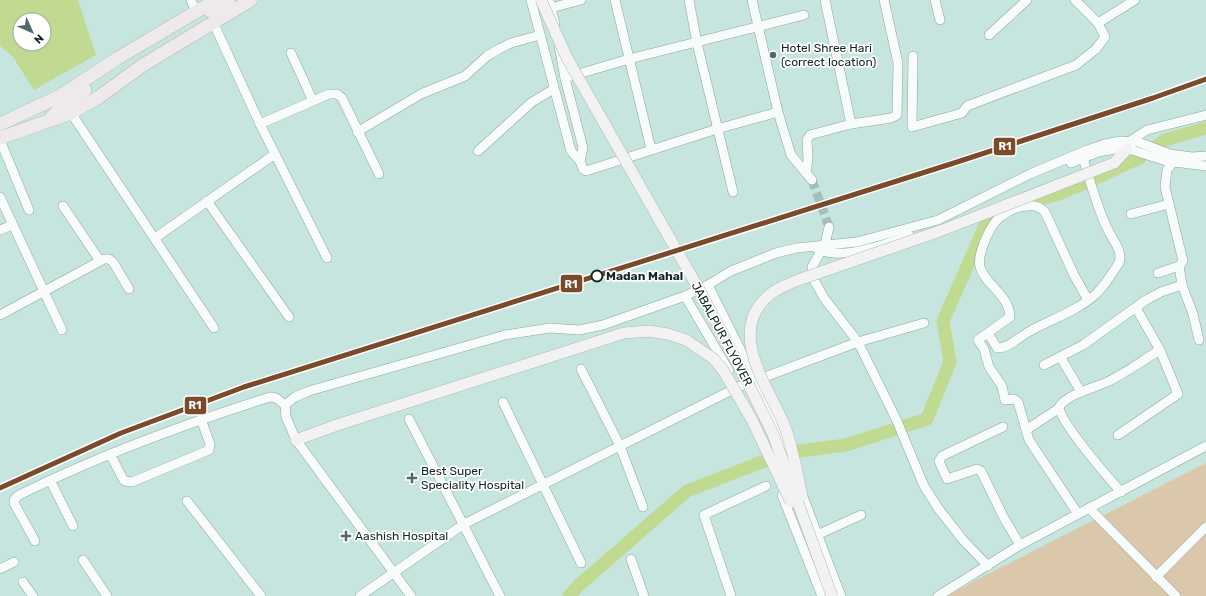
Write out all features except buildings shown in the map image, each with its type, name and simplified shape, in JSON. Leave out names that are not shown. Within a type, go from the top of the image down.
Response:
[{"type":"highway","points":[[0,124],[44,105],[118,58],[216,0]]},
{"type":"highway","points":[[0,139],[48,120],[68,108],[160,40],[229,0]]},
{"type":"highway","points":[[44,105],[68,108],[99,97],[144,65],[251,0]]},
{"type":"main road","name":"JABALPUR FLYOVER","points":[[541,0],[568,58],[701,293],[773,434],[832,596]]},
{"type":"main road","points":[[802,515],[804,504],[786,429],[751,352],[751,323],[756,310],[766,298],[798,280],[940,231],[1114,163],[1129,146]]},
{"type":"main road","points":[[296,440],[337,425],[624,333],[649,331],[668,334],[686,340],[701,349],[723,370],[752,420],[791,502],[802,515]]},
{"type":"street","points":[[191,0],[196,12]]},
{"type":"street","points":[[531,0],[571,151],[580,161],[583,169],[586,170],[717,129],[778,112]]},
{"type":"street","points":[[534,12],[550,4],[581,0]]},
{"type":"street","points":[[615,0],[651,149]]},
{"type":"street","points":[[689,0],[697,43],[733,192]]},
{"type":"street","points":[[752,0],[778,112],[791,155],[812,180]]},
{"type":"street","points":[[825,0],[852,124]]},
{"type":"street","points":[[806,172],[808,160],[808,137],[810,135],[852,124],[895,116],[897,111],[898,63],[884,0]]},
{"type":"street","points":[[935,0],[940,20]]},
{"type":"street","points":[[989,35],[1027,0]]},
{"type":"street","points":[[1098,23],[1136,0]]},
{"type":"street","points":[[913,56],[912,127],[962,113],[967,106],[1076,65],[1096,49],[1105,36],[1098,23],[1077,1]]},
{"type":"street","points":[[550,4],[565,78],[583,148],[580,161]]},
{"type":"street","points":[[565,78],[629,59],[804,15]]},
{"type":"street","points":[[213,22],[260,124],[327,258]]},
{"type":"street","points":[[357,132],[421,94],[465,76],[487,56],[499,49],[511,43],[540,35]]},
{"type":"street","points":[[291,53],[313,101]]},
{"type":"street","points":[[898,88],[913,86]]},
{"type":"street","points":[[478,151],[532,102],[554,89]]},
{"type":"street","points":[[260,124],[329,94],[337,94],[342,98],[357,132],[379,174]]},
{"type":"street","points":[[68,108],[214,328]]},
{"type":"street","points":[[820,248],[836,254],[855,251],[926,232],[941,226],[988,200],[1047,173],[1098,152],[1129,146],[1147,130],[1206,115]]},
{"type":"street","points":[[0,139],[30,210]]},
{"type":"street","points":[[285,405],[295,397],[309,391],[505,335],[550,328],[578,330],[591,328],[685,296],[708,285],[731,271],[760,258],[797,248],[820,248],[857,242],[938,220],[999,188],[1087,150],[1120,141],[1129,146],[1170,159],[1206,166]]},
{"type":"street","points":[[155,238],[275,154]]},
{"type":"street","points":[[1170,159],[1206,157]]},
{"type":"street","points":[[988,333],[997,348],[1002,348],[1027,332],[1076,308],[1098,292],[1110,277],[1121,257],[1120,251],[1108,231],[1083,158]]},
{"type":"street","points":[[1158,273],[1179,266],[1183,261],[1164,181],[1170,159]]},
{"type":"street","points":[[0,198],[62,330]]},
{"type":"street","points":[[207,201],[289,317]]},
{"type":"street","points":[[1078,514],[1029,440],[1018,402],[1014,399],[1005,400],[1002,386],[987,362],[984,349],[978,340],[1009,319],[1010,313],[998,290],[985,277],[980,268],[979,258],[991,228],[997,220],[1017,208],[1033,204],[1045,212],[1074,275],[1088,300]]},
{"type":"street","points":[[1131,214],[1169,204]]},
{"type":"street","points":[[63,206],[100,261]]},
{"type":"street","points":[[0,230],[12,225]]},
{"type":"street","points":[[829,227],[812,267],[814,280],[824,298],[858,342],[897,421],[924,486],[938,508],[963,540],[988,566]]},
{"type":"street","points":[[0,315],[100,261],[109,259],[129,289]]},
{"type":"street","points":[[1179,266],[1182,285],[1194,314],[1199,340]]},
{"type":"street","points":[[708,285],[755,380],[785,449],[841,596]]},
{"type":"street","points":[[1044,366],[1061,358],[1082,345],[1161,292],[1182,285]]},
{"type":"street","points":[[685,296],[738,387],[775,475],[822,596]]},
{"type":"street","points":[[1118,435],[1178,396],[1178,392],[1160,350],[1136,308]]},
{"type":"street","points":[[360,596],[392,572],[464,524],[738,387],[858,342],[924,323]]},
{"type":"street","points":[[1026,430],[1058,409],[1061,403],[1081,392],[1108,382],[1160,350]]},
{"type":"street","points":[[1061,358],[1081,392]]},
{"type":"street","points":[[581,369],[620,446],[643,507]]},
{"type":"street","points":[[35,541],[14,500],[19,495],[110,454],[201,419],[270,397],[276,398],[285,405],[286,417],[296,440],[411,596]]},
{"type":"street","points":[[503,402],[581,563]]},
{"type":"street","points":[[1058,409],[1098,467],[1121,492]]},
{"type":"street","points":[[110,454],[123,479],[125,481],[132,482],[209,450],[210,444],[201,419]]},
{"type":"street","points":[[409,419],[500,596]]},
{"type":"street","points":[[1003,427],[942,456],[939,462],[947,479],[977,469],[981,471],[1004,518],[1020,545]]},
{"type":"street","points":[[938,596],[1020,545],[1206,446]]},
{"type":"street","points":[[50,480],[73,526]]},
{"type":"street","points":[[731,596],[704,515],[766,486]]},
{"type":"street","points":[[187,501],[261,596]]},
{"type":"street","points":[[1089,508],[1176,596]]},
{"type":"street","points":[[817,535],[861,515]]},
{"type":"street","points":[[1156,577],[1206,527]]},
{"type":"street","points":[[631,559],[644,596]]},
{"type":"street","points":[[82,560],[107,596]]},
{"type":"street","points":[[0,569],[14,562]]},
{"type":"street","points":[[23,582],[33,596]]},
{"type":"shaded area","points":[[0,0],[78,0],[96,55],[34,90],[13,57],[0,46]]},
{"type":"shaded area","points":[[1206,463],[1206,596],[948,596],[976,580]]},
{"type":"waterway","points":[[1096,178],[1139,158],[1165,140],[1206,128]]},
{"type":"waterway","points":[[569,596],[578,586],[687,491],[785,453],[846,445],[927,419],[950,362],[943,321],[985,226],[1009,207],[1056,195],[1083,184]]},
{"type":"tunnel","points":[[812,180],[829,227]]},
{"type":"transit line","name":"R1","points":[[0,488],[121,433],[244,387],[954,163],[1153,98],[1206,79]]},
{"type":"place","name":"Hotel Shree Hari (correct location)","points":[[773,55]]},
{"type":"place","name":"Madan Mahal","points":[[597,276]]},
{"type":"place","name":"Best Super Speciality Hospital","points":[[412,478]]},
{"type":"place","name":"Aashish Hospital","points":[[346,536]]}]
